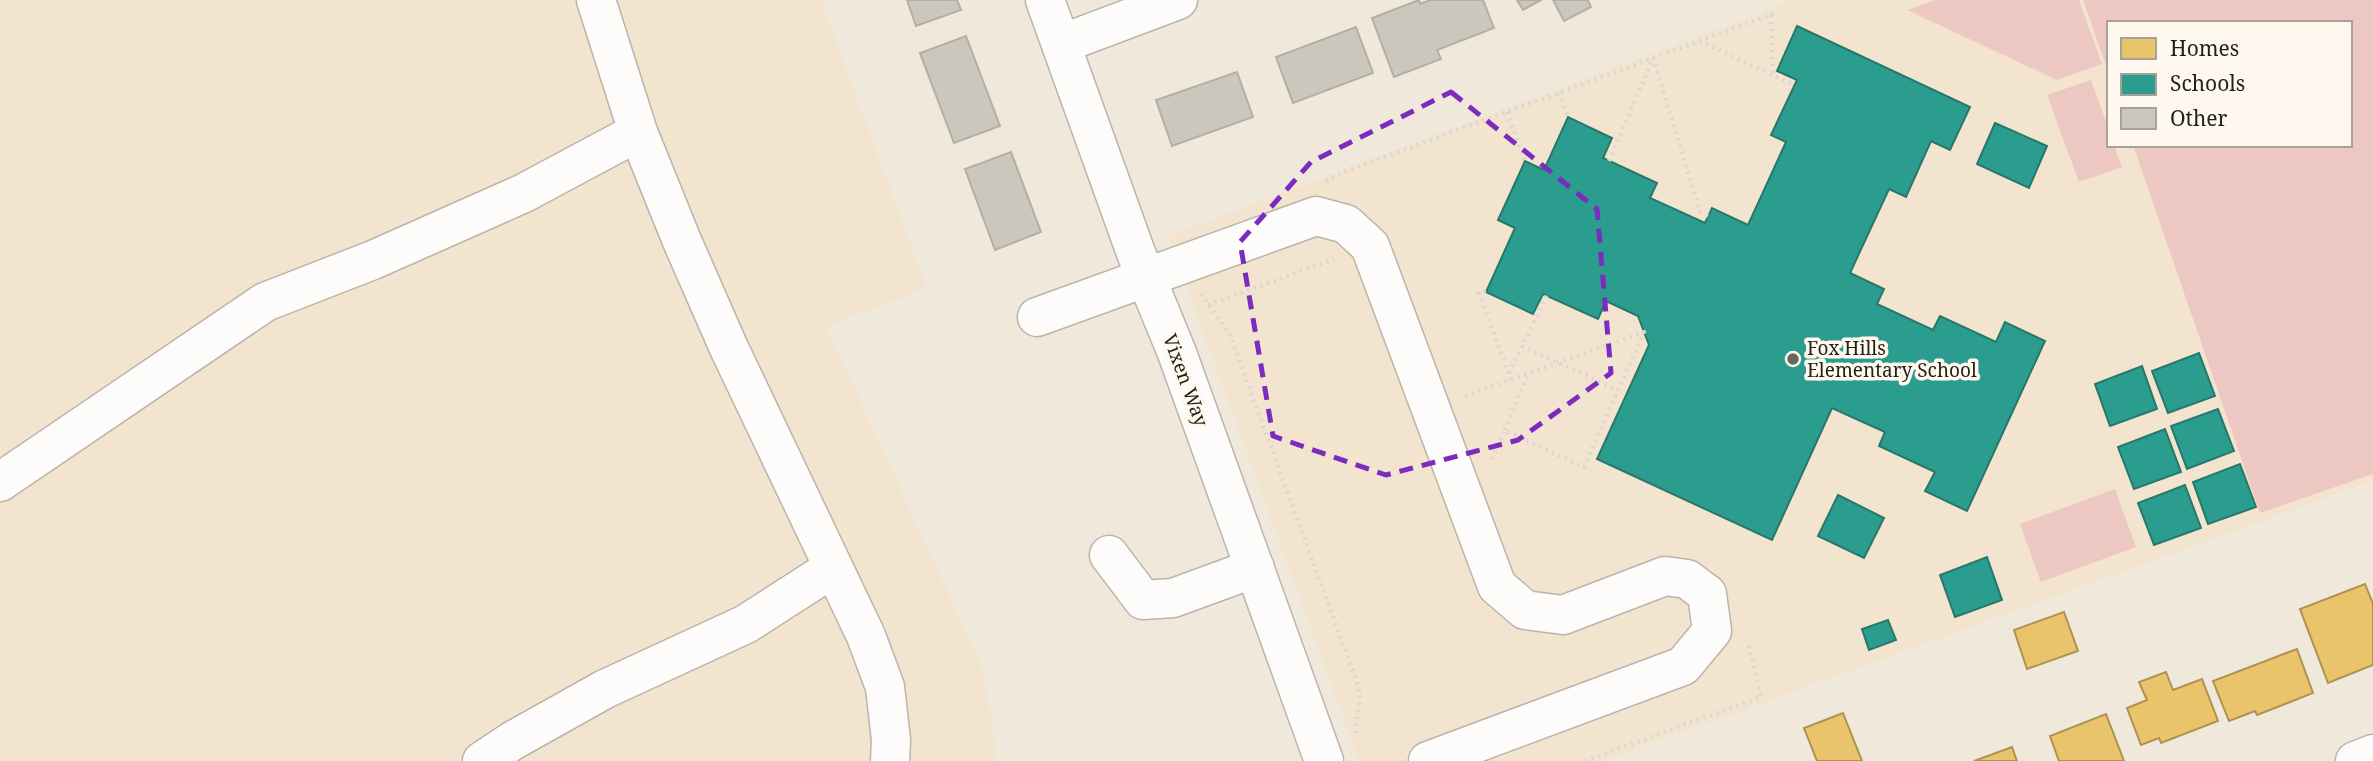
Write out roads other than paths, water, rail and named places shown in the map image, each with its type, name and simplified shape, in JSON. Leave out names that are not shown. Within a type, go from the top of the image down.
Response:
[{"type":"street","points":[[596,0],[638,132],[728,346],[866,636],[885,687],[891,740],[890,761]]},
{"type":"street","name":"Vixen Way","points":[[1045,0],[1177,353],[1324,761]]},
{"type":"street","points":[[1061,44],[1178,0]]},
{"type":"street","points":[[0,482],[265,302],[373,260],[524,193],[638,132]]},
{"type":"street","points":[[1037,317],[1316,216],[1346,224],[1370,246],[1497,586],[1525,610],[1563,615],[1665,576],[1687,579],[1707,594],[1712,632],[1683,666],[1428,761]]},
{"type":"street","points":[[1109,555],[1143,600],[1173,598],[1255,568]]},
{"type":"street","points":[[482,761],[512,741],[606,689],[746,624],[833,568]]},
{"type":"street","points":[[2354,761],[2373,754]]},
{"type":"place","name":"Fox Hills Elementary School","points":[[1793,359]]}]
